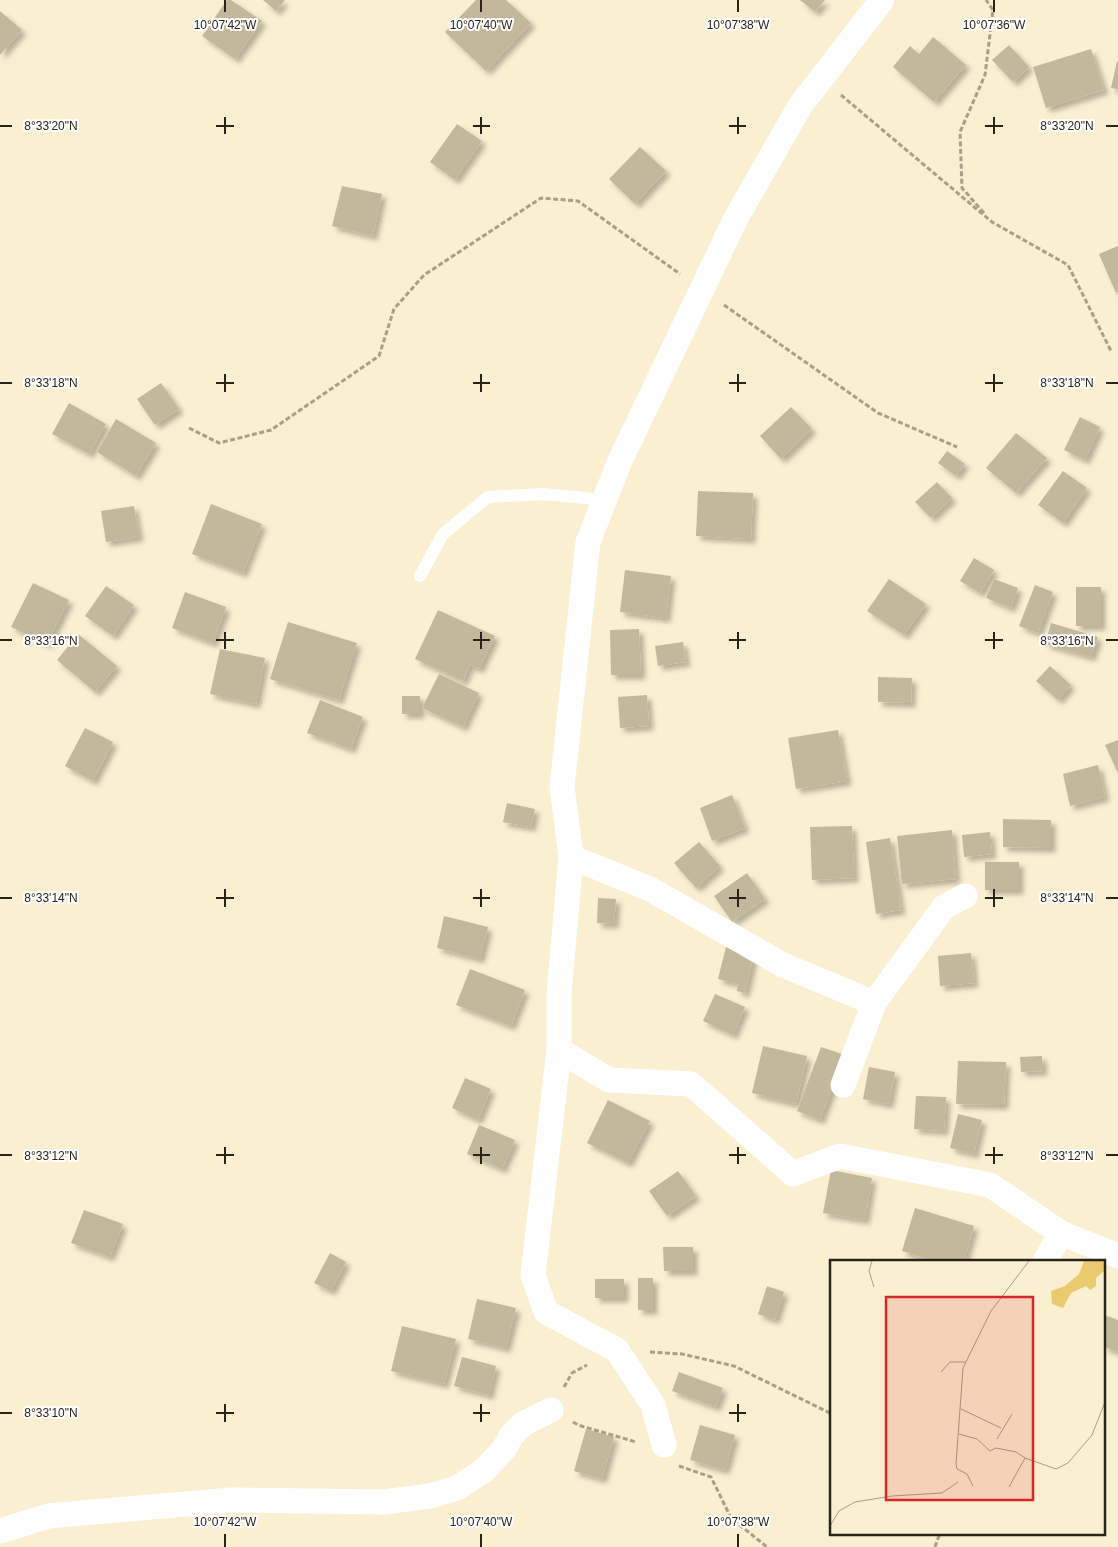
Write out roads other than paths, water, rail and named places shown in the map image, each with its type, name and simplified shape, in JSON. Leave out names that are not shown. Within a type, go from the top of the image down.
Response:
[{"type":"street","points":[[664,1445],[653,1405],[617,1350],[546,1312],[533,1275],[559,1050],[559,994],[571,857],[562,787],[588,542],[619,463],[741,210],[800,106],[882,0]]},
{"type":"street","points":[[571,857],[650,889],[782,965],[874,1003]]},
{"type":"street","points":[[843,1085],[874,1003],[944,907],[965,896]]},
{"type":"street","points":[[559,1050],[609,1080],[691,1084],[793,1174],[840,1156],[990,1185],[1061,1233],[1118,1256]]},
{"type":"street","points":[[1046,1260],[1061,1233]]},
{"type":"street","points":[[0,1532],[48,1516],[231,1500],[384,1502],[430,1496],[457,1488],[483,1471],[504,1449],[511,1436],[523,1424],[552,1410]]},
{"type":"lane","points":[[420,576],[443,534],[488,497],[544,494],[604,500]]}]
